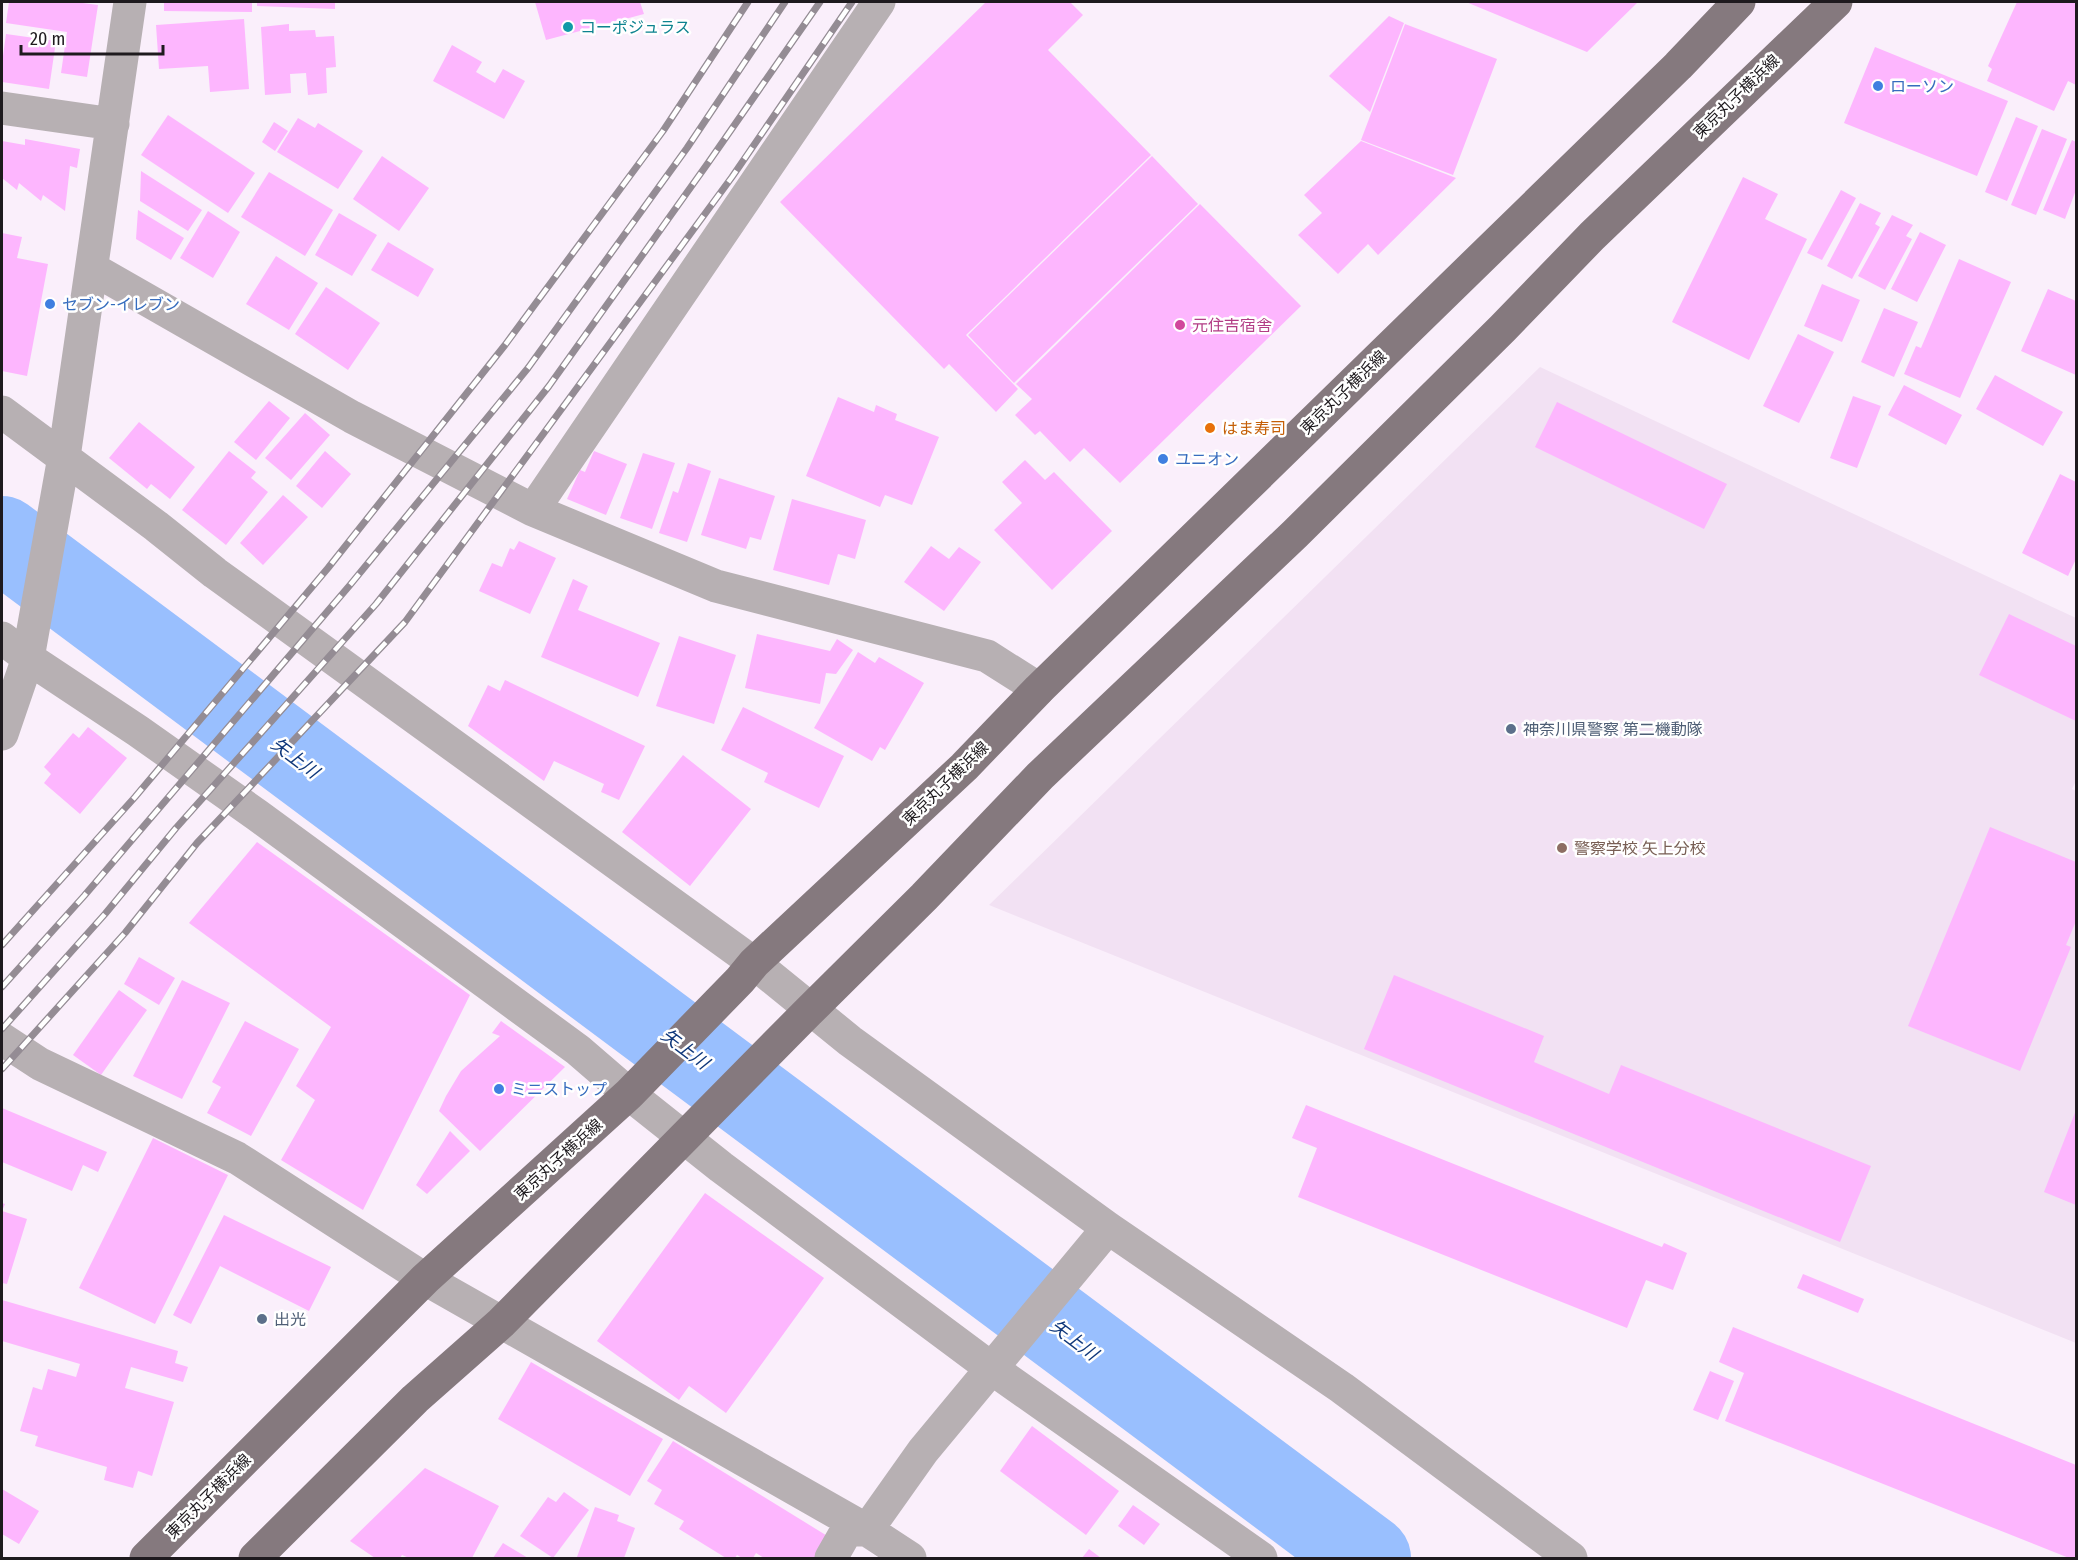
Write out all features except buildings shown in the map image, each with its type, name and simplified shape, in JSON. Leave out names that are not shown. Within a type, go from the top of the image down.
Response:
[{"type":"main road","name":"東京丸子横浜線","points":[[146,1558],[425,1279],[632,1090],[747,972],[964,767],[1039,689],[1678,66],[1739,2]]},
{"type":"main road","name":"東京丸子横浜線","points":[[255,1558],[415,1399],[501,1323],[809,1010],[924,897],[1040,776],[1295,534],[1503,328],[1592,236],[1836,2]]},
{"type":"street","points":[[2,734],[20,642],[61,472],[93,269],[130,2]]},
{"type":"street","points":[[532,510],[879,2]]},
{"type":"street","points":[[2,108],[113,124]]},
{"type":"street","points":[[93,269],[352,417],[532,510],[716,586],[987,656],[1039,689]]},
{"type":"street","points":[[2,412],[61,472],[215,573],[747,972],[809,1010],[1108,1228],[1342,1388],[1571,1558]]},
{"type":"street","points":[[20,642],[138,731],[632,1090],[685,1136],[991,1368],[1261,1558]]},
{"type":"street","points":[[2,1040],[40,1064],[237,1158],[425,1279],[867,1530],[910,1558]]},
{"type":"street","points":[[867,1530],[923,1451],[1108,1228]]},
{"type":"street","points":[[831,1558],[847,1530],[867,1530]]},
{"type":"shaded area","name":"警察学校 矢上分校","points":[[1540,367],[2076,618],[2076,781],[2072,789],[2076,791],[2076,1343],[989,905]]},
{"type":"waterway","name":"矢上川","points":[[2,539],[1368,1558]]},
{"type":"railway","points":[[2,945],[135,797],[328,568],[505,345],[663,131],[748,2]]},
{"type":"railway","points":[[2,987],[84,896],[350,585],[528,368],[687,148],[785,2]]},
{"type":"railway","points":[[2,1029],[105,914],[176,828],[376,604],[549,386],[820,2]]},
{"type":"railway","points":[[2,1069],[125,933],[197,843],[405,622],[732,177],[852,2]]},
{"type":"place","name":"コーポジュラス","points":[[568,27]]},
{"type":"place","name":"ローソン","points":[[1878,86]]},
{"type":"place","name":"セブン-イレブン","points":[[50,304]]},
{"type":"place","name":"元住吉宿舎","points":[[1180,325]]},
{"type":"place","name":"はま寿司","points":[[1210,428]]},
{"type":"place","name":"ユニオン","points":[[1163,459]]},
{"type":"place","name":"神奈川県警察 第二機動隊","points":[[1511,729]]},
{"type":"place","name":"警察学校 矢上分校","points":[[1562,848]]},
{"type":"place","name":"ミニストップ","points":[[499,1089]]},
{"type":"place","name":"出光","points":[[262,1319]]}]
